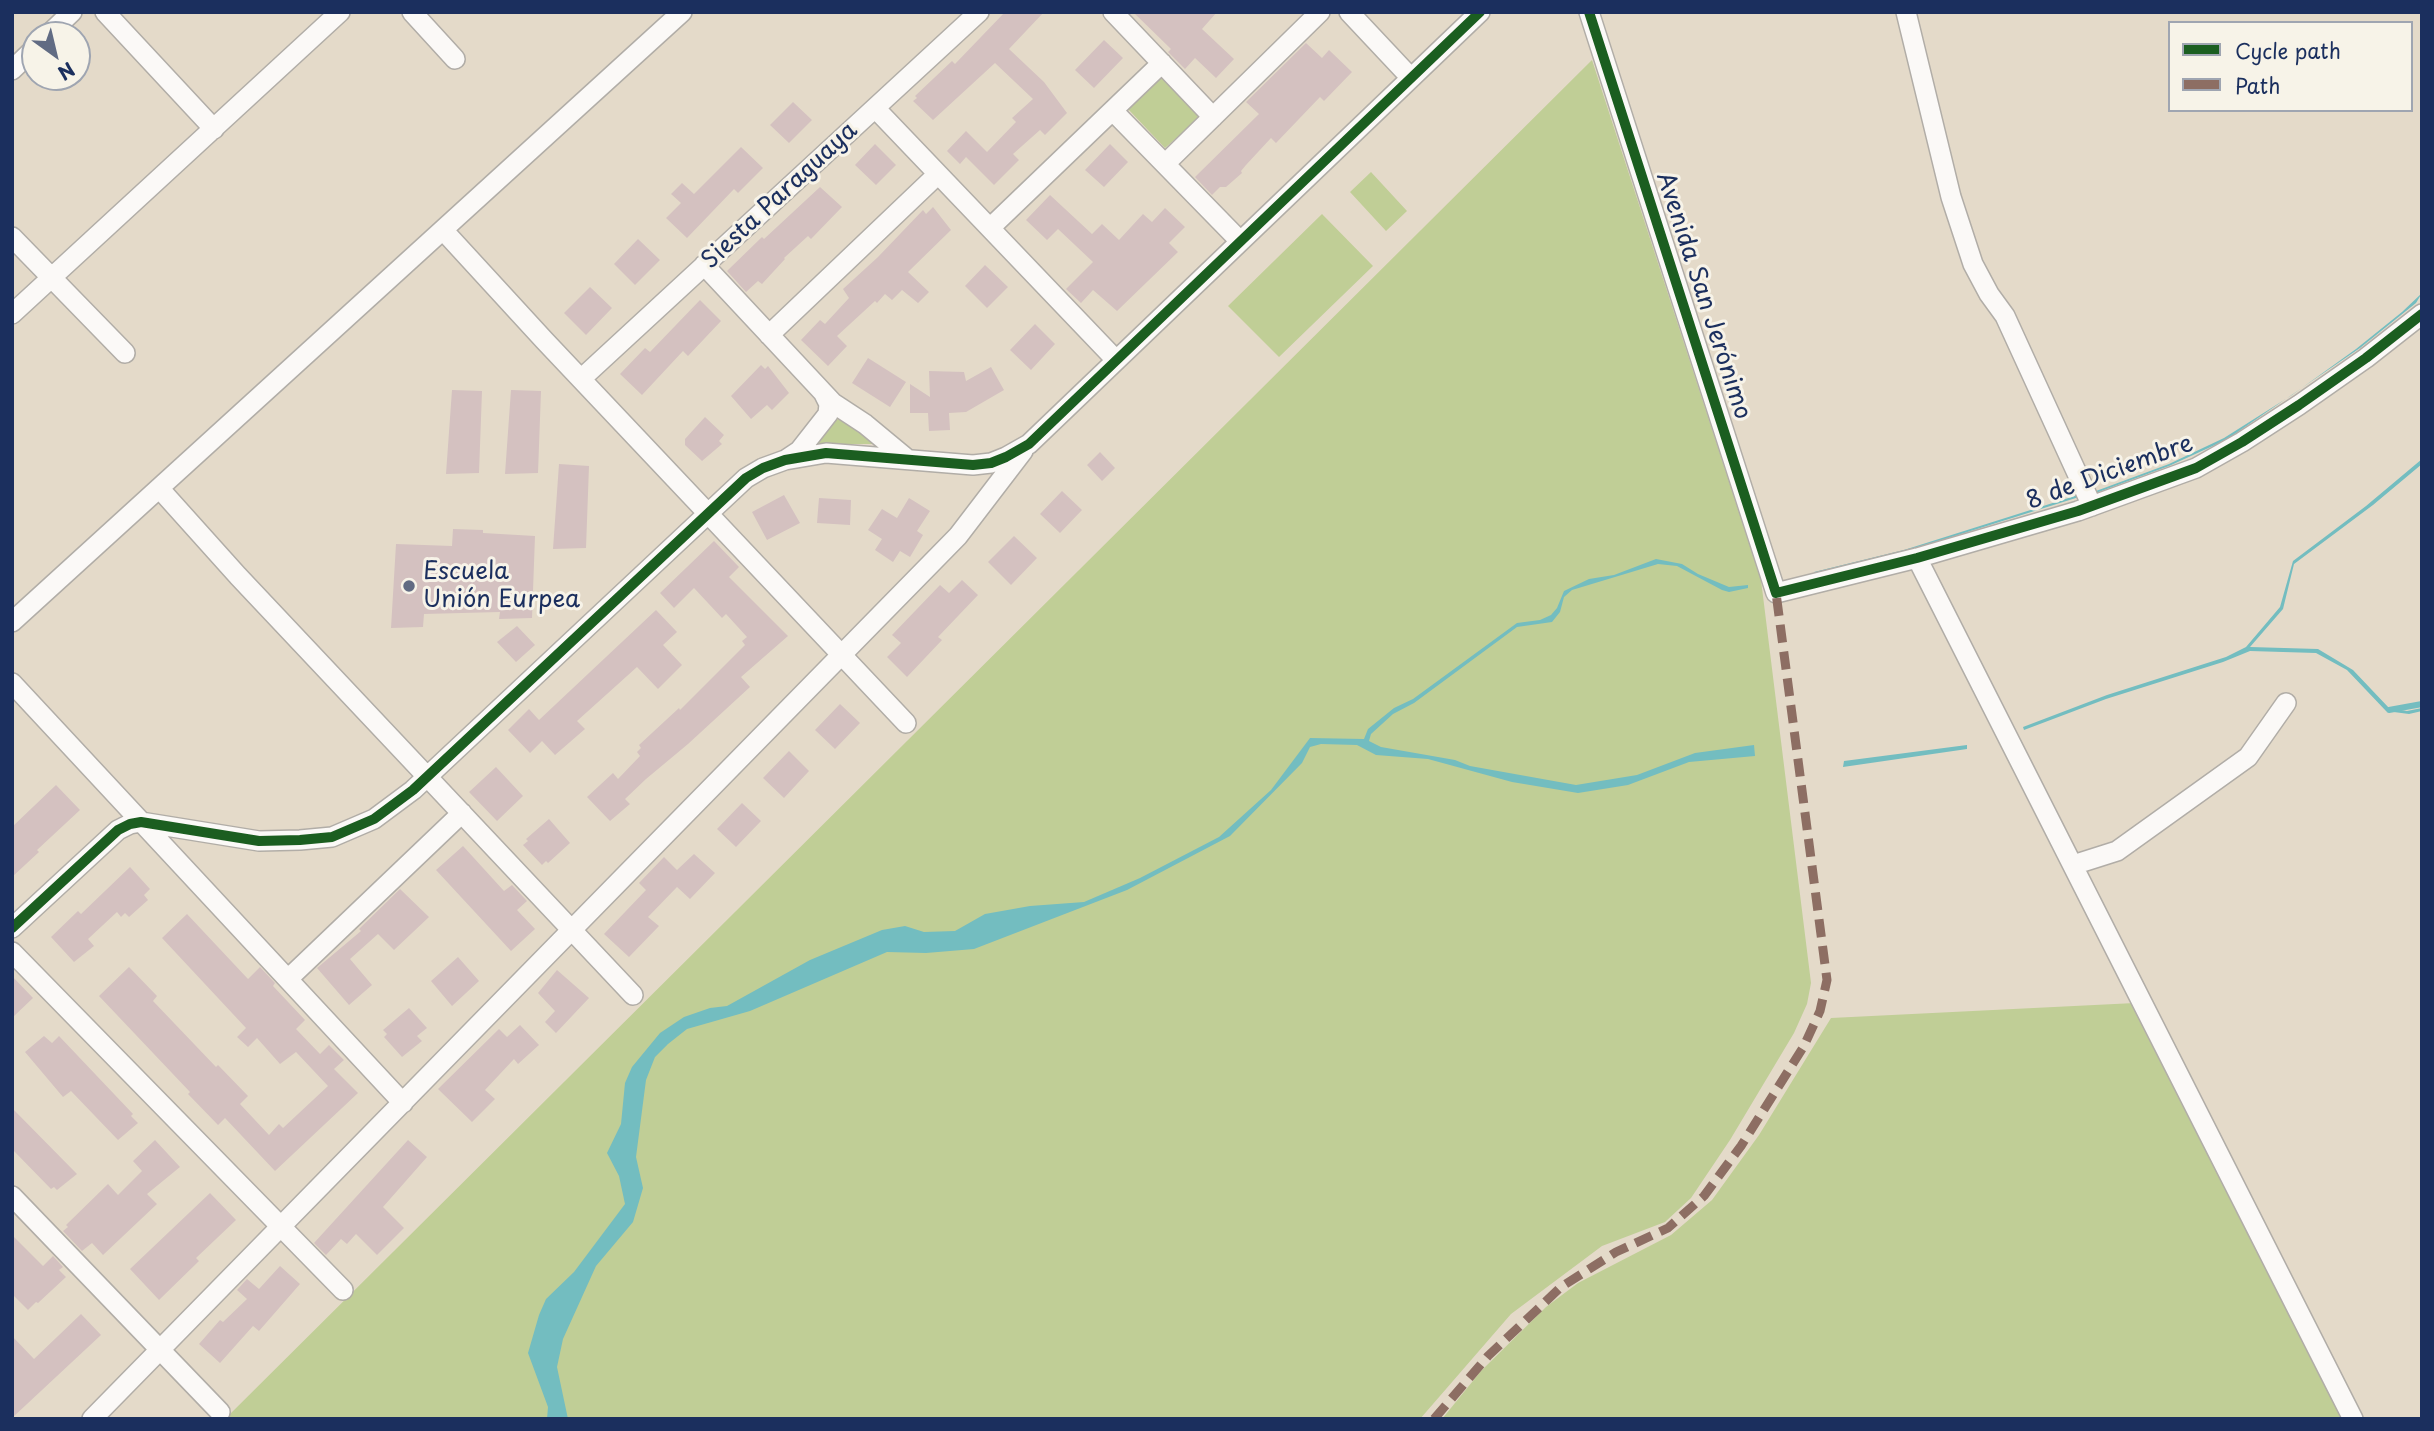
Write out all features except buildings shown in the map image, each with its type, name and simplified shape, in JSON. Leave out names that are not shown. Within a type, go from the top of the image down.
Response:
[{"type":"street","points":[[106,12],[214,129]]},
{"type":"street","points":[[12,314],[340,12]]},
{"type":"street","points":[[412,12],[455,59]]},
{"type":"street","points":[[12,622],[682,12]]},
{"type":"street","name":"Siesta Paraguaya","points":[[581,379],[979,12]]},
{"type":"street","points":[[1113,12],[1213,117]]},
{"type":"street","points":[[1165,164],[1320,12]]},
{"type":"street","points":[[1349,12],[1411,78]]},
{"type":"street","points":[[92,1419],[958,536],[1029,444],[1480,12]]},
{"type":"street","name":"Avenida San Jerónimo","points":[[1589,12],[1776,593]]},
{"type":"street","points":[[1906,12],[1951,197],[1973,264],[2005,316],[2092,506]]},
{"type":"street","points":[[990,228],[1162,63]]},
{"type":"street","points":[[875,108],[1116,360]]},
{"type":"street","points":[[1112,111],[1240,242]]},
{"type":"street","points":[[769,334],[938,174]]},
{"type":"street","points":[[443,230],[906,723]]},
{"type":"street","points":[[12,237],[125,353]]},
{"type":"street","points":[[704,265],[833,403],[865,424],[906,458]]},
{"type":"street","name":"8 de Diciembre","points":[[1776,593],[1917,558],[2092,506],[2196,468],[2242,442],[2366,358],[2422,314]]},
{"type":"street","points":[[785,460],[799,451],[828,414],[829,404],[824,394]]},
{"type":"street","points":[[12,929],[118,830],[130,824],[141,822],[259,841],[332,837],[374,819],[427,777],[746,478],[762,468],[785,460],[826,453],[960,464],[992,463],[1029,444]]},
{"type":"street","points":[[159,488],[238,576],[633,995]]},
{"type":"street","points":[[1917,558],[2353,1419]]},
{"type":"street","points":[[12,683],[402,1103]]},
{"type":"street","points":[[2073,865],[2117,851],[2137,839],[2248,757],[2286,703]]},
{"type":"street","points":[[288,979],[462,813]]},
{"type":"street","points":[[12,953],[343,1290]]},
{"type":"street","points":[[12,1196],[220,1412]]},
{"type":"green space","points":[[1592,60],[1761,580],[1811,983],[1807,1004],[1794,1033],[1730,1140],[1691,1198],[1665,1222],[1602,1246],[1511,1314],[1420,1419],[225,1419]]},
{"type":"green space","points":[[1161,77],[1198,115],[1197,120],[1165,148],[1128,109]]},
{"type":"green space","points":[[1371,172],[1407,211],[1386,231],[1350,192]]},
{"type":"green space","points":[[1322,214],[1373,266],[1279,357],[1228,306]]},
{"type":"green space","points":[[842,419],[877,444],[816,444],[830,420]]},
{"type":"green space","points":[[2135,1003],[2345,1419],[1442,1419],[1481,1371],[1546,1307],[1578,1283],[1671,1235],[1712,1200],[1759,1135],[1831,1018]]},
{"type":"water","points":[[2422,293],[2416,303],[2360,348],[2302,388],[2356,349]]},
{"type":"water","points":[[2286,399],[2226,440],[2169,466],[2096,493],[2169,464],[2224,438]]},
{"type":"water","points":[[2422,459],[2422,464],[2373,505],[2294,564],[2283,609],[2250,647],[2318,649],[2353,670],[2389,708],[2407,711],[2422,708],[2422,711],[2409,714],[2386,711],[2347,670],[2316,653],[2250,651],[2106,699],[2024,730],[2023,727],[2107,695],[2226,657],[2246,647],[2280,607],[2293,561],[2366,506]]},
{"type":"water","points":[[2078,495],[2079,497],[1904,552],[1814,575],[1814,572],[1904,550]]},
{"type":"water","points":[[1656,559],[1682,564],[1729,587],[1748,585],[1748,588],[1729,592],[1677,566],[1658,564],[1572,590],[1564,597],[1560,612],[1552,622],[1517,627],[1414,703],[1393,714],[1371,734],[1369,741],[1381,747],[1455,760],[1470,766],[1576,785],[1637,775],[1695,753],[1754,745],[1755,756],[1689,762],[1628,785],[1578,793],[1512,782],[1428,759],[1376,755],[1357,745],[1321,744],[1310,747],[1302,763],[1230,836],[1127,890],[974,949],[926,953],[887,952],[750,1011],[687,1029],[655,1057],[646,1080],[636,1157],[643,1188],[633,1222],[596,1266],[563,1339],[557,1367],[568,1419],[547,1419],[548,1407],[528,1353],[539,1315],[546,1299],[574,1272],[625,1204],[619,1176],[607,1153],[621,1124],[625,1083],[632,1067],[660,1033],[684,1017],[710,1008],[727,1006],[810,960],[882,930],[905,926],[924,932],[955,931],[985,914],[1030,906],[1084,902],[1140,878],[1219,837],[1271,790],[1310,738],[1364,739],[1368,729],[1394,708],[1413,699],[1517,623],[1540,620],[1551,615],[1564,591],[1589,579],[1614,575]]},
{"type":"water","points":[[1967,745],[1967,749],[1843,767],[1844,761]]},
{"type":"waterway","points":[[2389,710],[2422,704]]},
{"type":"marked path","points":[[1434,1419],[1488,1356],[1561,1287],[1616,1252],[1668,1228],[1704,1196],[1741,1146],[1804,1046],[1820,1011],[1827,980],[1776,593]]},
{"type":"cycle path","points":[[12,928],[118,830],[130,824],[141,822],[259,841],[332,837],[374,819],[413,790],[746,478],[763,468],[785,460],[826,453],[973,465],[991,463],[1029,444],[1480,12]]},
{"type":"cycle path","points":[[1589,12],[1776,593],[1917,558],[2078,511],[2196,468],[2299,405],[2422,314]]},
{"type":"place","name":"Escuela Unión Eurpea","points":[[409,586]]}]
